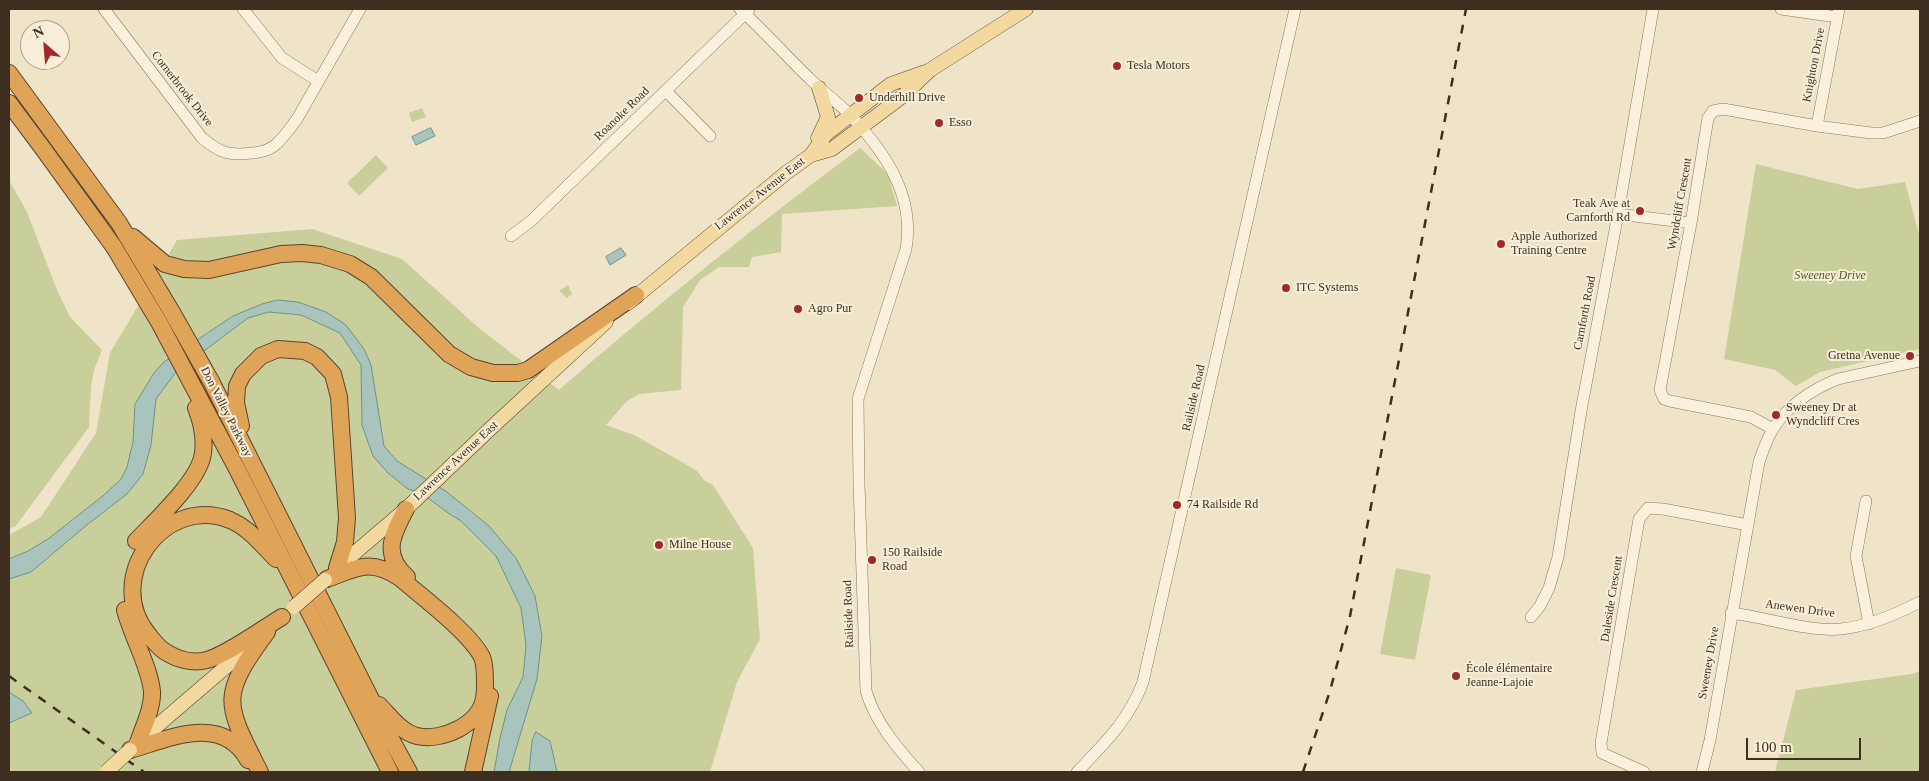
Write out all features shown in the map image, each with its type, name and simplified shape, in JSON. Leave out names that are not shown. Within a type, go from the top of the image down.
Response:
[{"type":"highway","name":"Don Valley Parkway","points":[[9,72],[119,223],[173,314],[212,383],[391,739],[410,772]]},
{"type":"highway","name":"Don Valley Parkway","points":[[9,103],[114,247],[160,324],[192,382],[390,772]]},
{"type":"highway","points":[[119,223],[165,264],[184,269],[209,270],[281,254],[302,253],[321,255],[350,264],[371,278],[449,354],[471,367],[492,373],[518,373],[528,370],[636,295]]},
{"type":"highway","points":[[248,453],[236,403],[236,392],[243,374],[261,356],[272,350],[298,349],[317,356],[333,374],[340,397],[347,518],[345,542],[332,573]]},
{"type":"highway","points":[[134,747],[149,710],[152,692],[126,616],[122,581],[127,562],[136,542],[185,488],[194,475],[203,455],[204,432],[192,399],[192,382]]},
{"type":"highway","points":[[406,509],[393,534],[392,558],[399,570],[474,635],[484,650],[490,666],[491,692],[473,772]]},
{"type":"highway","points":[[287,570],[248,530],[230,520],[210,516],[191,517],[172,525],[155,536],[141,554],[134,572],[133,600],[142,626],[158,647],[174,658],[192,661],[206,661],[220,655],[288,612]]},
{"type":"highway","points":[[332,573],[362,566],[376,566],[387,569],[400,578],[470,640],[482,658],[485,674],[484,700],[474,717],[460,730],[440,736],[418,736],[403,730],[370,697]]},
{"type":"highway","points":[[260,772],[236,724],[232,702],[236,678],[267,632]]},
{"type":"highway","points":[[134,747],[180,734],[198,732],[216,735],[229,740],[240,749],[254,772]]},
{"type":"main road","name":"Lawrence Avenue East","points":[[811,155],[832,149],[902,96],[930,70],[1026,9]]},
{"type":"main road","name":"Lawrence Avenue East","points":[[106,772],[406,509],[452,464],[636,295],[723,223],[811,155],[826,134],[891,84],[930,70]]},
{"type":"main road","points":[[811,155],[828,117],[820,88]]},
{"type":"street","name":"Cornerbrook Drive","points":[[104,9],[202,138],[214,148],[227,154],[239,155],[264,152],[275,145],[297,119],[360,9]]},
{"type":"street","points":[[243,9],[282,58],[318,81]]},
{"type":"street","name":"Railside Road","points":[[1077,772],[1122,723],[1137,700],[1143,682],[1295,9]]},
{"type":"street","name":"Carnforth Road","points":[[1532,617],[1540,606],[1548,588],[1558,557],[1583,401],[1618,214],[1653,9]]},
{"type":"street","points":[[1781,9],[1838,13]]},
{"type":"street","points":[[745,10],[861,128]]},
{"type":"street","name":"Roanoke Road","points":[[511,236],[531,221],[666,91],[745,10]]},
{"type":"street","name":"Knighton Drive","points":[[1817,126],[1838,13]]},
{"type":"street","points":[[666,91],[710,136]]},
{"type":"street","name":"Wyndcliff Crescent","points":[[1773,429],[1751,417],[1670,402],[1664,399],[1660,390],[1691,223],[1708,118],[1713,111],[1722,109],[1817,126],[1871,133],[1883,133],[1920,121]]},
{"type":"street","name":"Railside Road","points":[[861,128],[889,162],[894,171],[906,210],[909,233],[902,266],[858,399],[859,504],[866,691],[870,705],[877,718],[919,772]]},
{"type":"street","points":[[1618,214],[1691,223]]},
{"type":"street","name":"Sweeney Drive","points":[[1702,772],[1710,740],[1759,462],[1773,429],[1796,403],[1826,384],[1838,379],[1920,361]]},
{"type":"street","points":[[1866,501],[1856,556],[1869,624]]},
{"type":"street","name":"Daleside Crescent","points":[[1644,772],[1602,753],[1601,743],[1639,518],[1648,508],[1663,509],[1748,525]]},
{"type":"street","name":"Anewen Drive","points":[[1731,613],[1816,627],[1840,629],[1869,624],[1920,602]]},
{"type":"green space","points":[[422,108],[426,117],[412,122],[409,113]]},
{"type":"green space","points":[[860,148],[888,174],[897,206],[782,214],[781,252],[752,257],[749,267],[719,267],[700,280],[683,307],[681,390],[639,394],[627,401],[606,425],[634,435],[696,470],[704,480],[713,485],[753,548],[760,639],[737,682],[710,772],[9,772],[9,535],[41,517],[96,433],[110,353],[177,240],[312,229],[402,259],[479,328],[559,390],[707,266]]},
{"type":"green space","points":[[376,155],[388,168],[359,196],[347,183]]},
{"type":"green space","name":"Sweeney Drive","points":[[1756,164],[1858,189],[1905,182],[1920,238],[1920,349],[1820,372],[1796,386],[1775,370],[1724,359]]},
{"type":"green space","points":[[9,180],[27,212],[57,290],[70,317],[102,350],[94,370],[91,386],[89,427],[15,527],[9,528]]},
{"type":"green space","points":[[568,285],[572,294],[567,298],[559,291]]},
{"type":"green space","points":[[1396,568],[1431,575],[1415,660],[1380,654]]},
{"type":"green space","points":[[1920,671],[1920,772],[1775,772],[1796,690],[1911,674]]},
{"type":"water","points":[[431,128],[435,136],[416,145],[412,137]]},
{"type":"water","points":[[621,248],[626,255],[610,265],[606,257]]},
{"type":"water","points":[[278,300],[298,302],[326,312],[346,325],[364,349],[371,365],[384,446],[397,461],[447,492],[489,526],[516,558],[535,596],[542,636],[537,679],[509,772],[494,772],[507,710],[523,677],[526,645],[521,608],[496,556],[460,520],[421,493],[408,489],[388,473],[373,456],[362,425],[361,365],[340,333],[301,315],[269,312],[248,318],[176,372],[156,399],[151,445],[143,474],[127,494],[31,572],[9,579],[9,559],[28,551],[48,539],[104,495],[121,479],[127,467],[133,442],[135,404],[154,373],[164,362],[233,316],[262,304]]},
{"type":"water","points":[[9,692],[23,701],[32,713],[9,723]]},
{"type":"water","points":[[536,732],[550,741],[557,772],[529,772],[532,741]]},
{"type":"railway","points":[[1303,772],[1330,691],[1350,616],[1466,9]]},
{"type":"railway","points":[[9,676],[144,772]]},
{"type":"place","name":"Tesla Motors","points":[[1117,66]]},
{"type":"place","name":"Underhill Drive","points":[[859,98]]},
{"type":"place","name":"Esso","points":[[939,123]]},
{"type":"place","name":"Teak Ave at Carnforth Rd","points":[[1640,211]]},
{"type":"place","name":"Apple Authorized Training Centre","points":[[1501,244]]},
{"type":"place","name":"ITC Systems","points":[[1286,288]]},
{"type":"place","name":"Agro Pur","points":[[798,309]]},
{"type":"place","name":"Gretna Avenue","points":[[1910,356]]},
{"type":"place","name":"Sweeney Dr at Wyndcliff Cres","points":[[1776,415]]},
{"type":"place","name":"74 Railside Rd","points":[[1177,505]]},
{"type":"place","name":"Milne House","points":[[659,545]]},
{"type":"place","name":"150 Railside Road","points":[[872,560]]},
{"type":"place","name":"École élémentaire Jeanne-Lajoie","points":[[1456,676]]}]
